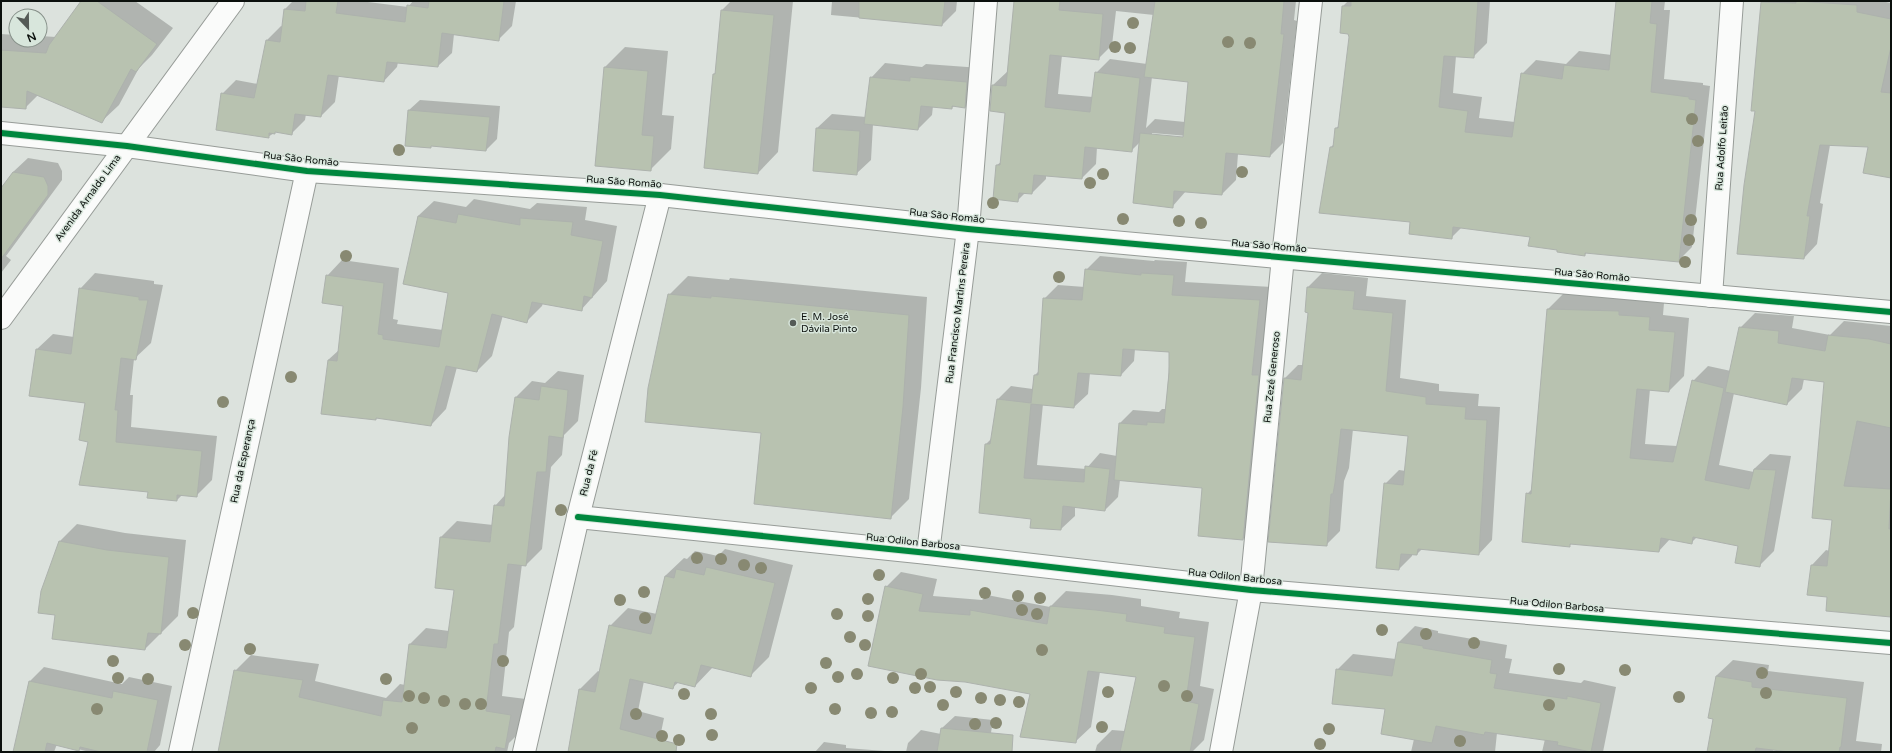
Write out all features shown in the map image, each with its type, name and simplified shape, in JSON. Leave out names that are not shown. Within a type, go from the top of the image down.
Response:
[{"type":"street","name":"Avenida Arnaldo Lima","points":[[1,318],[233,1]]},
{"type":"street","name":"Rua Francisco Martins Pereira","points":[[928,553],[968,229],[986,1]]},
{"type":"street","name":"Rua Zezé Generoso","points":[[1220,752],[1251,590],[1283,257],[1311,1]]},
{"type":"street","name":"Rua Adolfo Leitão","points":[[1711,296],[1732,1]]},
{"type":"street","name":"Rua São Romão","points":[[1,133],[126,146],[307,171],[660,195],[968,229],[1891,312]]},
{"type":"street","name":"Rua da Esperança","points":[[180,752],[307,171]]},
{"type":"street","name":"Rua da Fé","points":[[524,752],[578,517],[660,195]]},
{"type":"street","name":"Rua Odilon Barbosa","points":[[578,517],[928,553],[1251,590],[1891,643]]},
{"type":"building","points":[[81,1],[97,1],[157,44],[136,72],[131,69],[102,123],[27,91],[26,109],[1,107],[1,50],[46,53],[49,45]]},
{"type":"building","points":[[306,1],[338,1],[336,13],[405,22],[407,5],[428,8],[429,1],[504,1],[499,41],[442,33],[438,67],[387,62],[384,82],[328,75],[321,117],[295,114],[292,135],[275,132],[275,134],[269,133],[269,138],[216,130],[221,93],[254,98],[266,40],[280,42],[284,9],[305,11]]},
{"type":"building","points":[[859,1],[945,1],[942,26],[859,18]]},
{"type":"building","points":[[1014,1],[1060,1],[1059,10],[1103,14],[1099,60],[1050,55],[1045,107],[1090,112],[1095,72],[1140,78],[1132,152],[1085,147],[1082,179],[1034,175],[1032,194],[1019,193],[1018,202],[993,199],[996,165],[1000,165],[1005,113],[990,111],[992,85],[1006,86]]},
{"type":"building","points":[[1155,1],[1284,1],[1281,34],[1284,34],[1270,157],[1226,153],[1222,195],[1174,191],[1173,208],[1133,203],[1140,133],[1183,137],[1188,82],[1144,77]]},
{"type":"building","points":[[1351,1],[1478,1],[1474,58],[1444,56],[1439,107],[1468,111],[1465,132],[1512,137],[1521,73],[1562,79],[1564,65],[1609,70],[1616,1],[1652,1],[1650,23],[1657,24],[1651,92],[1689,97],[1689,99],[1696,100],[1679,262],[1585,253],[1585,256],[1557,252],[1557,250],[1528,246],[1530,237],[1453,227],[1452,239],[1409,234],[1410,222],[1319,213],[1330,147],[1333,147],[1335,128],[1338,128],[1349,37],[1348,34],[1340,33],[1342,6],[1351,6]]},
{"type":"building","points":[[1796,1],[1857,5],[1857,12],[1891,19],[1891,47],[1881,92],[1891,93],[1891,178],[1863,173],[1868,147],[1820,145],[1807,216],[1810,216],[1804,259],[1737,254],[1744,185],[1755,111],[1751,111],[1761,2],[1796,3]]},
{"type":"building","points":[[721,10],[774,15],[758,174],[704,168]]},
{"type":"building","points":[[604,67],[648,71],[642,135],[654,136],[651,171],[595,166]]},
{"type":"building","points":[[870,77],[910,81],[910,77],[967,82],[965,108],[952,106],[952,109],[921,106],[918,130],[864,124]]},
{"type":"building","points":[[408,110],[490,117],[486,151],[431,146],[431,148],[405,146]]},
{"type":"building","points":[[816,128],[860,131],[857,175],[813,171]]},
{"type":"building","points":[[13,172],[44,177],[48,186],[48,195],[1,259],[1,188]]},
{"type":"building","points":[[458,214],[520,225],[520,218],[573,222],[571,235],[603,241],[592,298],[584,296],[582,311],[532,302],[527,323],[492,314],[477,372],[446,366],[431,426],[376,418],[376,420],[321,414],[328,360],[337,361],[343,306],[322,303],[326,275],[384,283],[378,334],[383,335],[383,339],[439,347],[448,293],[403,284],[418,216],[456,223]]},
{"type":"building","points":[[1085,269],[1141,275],[1141,273],[1174,275],[1172,295],[1260,300],[1252,375],[1259,375],[1243,540],[1198,536],[1202,488],[1114,480],[1119,423],[1147,425],[1147,422],[1164,423],[1169,373],[1169,352],[1123,349],[1121,376],[1078,373],[1074,408],[1031,404],[1024,478],[1084,482],[1085,466],[1110,469],[1105,511],[1063,506],[1061,530],[1030,528],[1031,519],[979,513],[985,444],[990,444],[997,399],[1031,403],[1034,375],[1038,375],[1043,298],[1082,300]]},
{"type":"building","points":[[1307,287],[1355,291],[1353,309],[1393,313],[1386,391],[1426,397],[1426,404],[1466,407],[1465,419],[1487,420],[1479,555],[1418,549],[1417,555],[1401,554],[1399,570],[1376,568],[1384,483],[1403,485],[1408,436],[1341,429],[1335,483],[1333,494],[1331,494],[1327,546],[1268,542],[1284,378],[1301,380],[1308,313],[1305,312]]},
{"type":"building","points":[[79,288],[139,297],[139,300],[148,300],[136,360],[121,358],[115,410],[118,410],[116,442],[202,451],[197,497],[177,495],[177,501],[147,498],[148,492],[79,485],[88,442],[79,440],[85,403],[29,396],[36,349],[71,354]]},
{"type":"building","points":[[668,294],[711,298],[711,296],[909,315],[903,407],[891,519],[754,504],[761,433],[645,422],[648,388]]},
{"type":"building","points":[[1547,309],[1619,311],[1619,315],[1650,317],[1649,330],[1675,332],[1669,392],[1637,389],[1630,458],[1673,462],[1692,380],[1724,388],[1705,480],[1749,489],[1754,469],[1776,470],[1760,567],[1735,563],[1738,546],[1693,537],[1692,544],[1661,538],[1659,552],[1570,544],[1570,547],[1522,542],[1526,493],[1531,494]]},
{"type":"building","points":[[1739,327],[1779,331],[1778,343],[1825,351],[1828,335],[1869,339],[1891,344],[1891,428],[1857,421],[1844,486],[1891,489],[1889,529],[1891,529],[1891,617],[1826,611],[1827,597],[1807,595],[1811,565],[1827,566],[1832,520],[1812,518],[1824,382],[1792,378],[1787,405],[1725,392]]},
{"type":"building","points":[[541,386],[568,390],[567,403],[563,438],[549,436],[546,472],[537,472],[526,566],[508,564],[498,644],[494,644],[486,711],[511,715],[505,749],[496,747],[495,752],[218,752],[234,670],[303,680],[299,697],[381,716],[383,700],[402,702],[409,644],[446,648],[454,590],[435,588],[440,537],[490,542],[494,505],[504,506],[509,437],[515,397],[539,400]]},
{"type":"building","points":[[59,541],[107,550],[169,557],[161,634],[148,633],[145,650],[52,639],[55,615],[38,613],[41,591]]},
{"type":"building","points":[[706,567],[775,583],[751,677],[701,665],[695,687],[675,682],[673,689],[630,679],[620,729],[677,744],[676,752],[568,752],[579,689],[595,692],[609,625],[651,634],[665,576],[674,578],[676,569],[704,575]]},
{"type":"building","points":[[885,586],[923,594],[919,611],[970,615],[970,610],[1047,624],[1050,606],[1096,610],[1127,614],[1126,621],[1165,627],[1164,633],[1195,637],[1186,701],[1199,704],[1190,752],[1120,752],[1136,677],[1088,671],[1076,743],[1020,737],[1030,694],[965,682],[937,680],[868,666]]},
{"type":"building","points":[[1398,642],[1492,660],[1490,673],[1497,674],[1494,688],[1567,699],[1567,696],[1601,703],[1591,752],[1557,745],[1558,742],[1485,732],[1484,735],[1436,726],[1432,743],[1381,734],[1385,709],[1332,704],[1336,669],[1392,676]]},
{"type":"building","points":[[1716,676],[1752,682],[1752,687],[1847,698],[1841,747],[1839,752],[1789,752],[1756,748],[1755,752],[1707,752],[1713,719],[1708,718]]},
{"type":"building","points":[[29,681],[112,698],[113,691],[158,700],[147,752],[101,752],[80,747],[79,751],[47,743],[45,752],[13,752]]},
{"type":"building","points":[[941,728],[1013,735],[1012,752],[937,752]]},
{"type":"cycle path","points":[[1,133],[127,146],[307,171],[660,195],[968,229],[1891,312]]},
{"type":"cycle path","points":[[578,517],[928,553],[1251,590],[1891,643]]},
{"type":"place","name":"E. M. José Dávila Pinto","points":[[793,323]]}]
